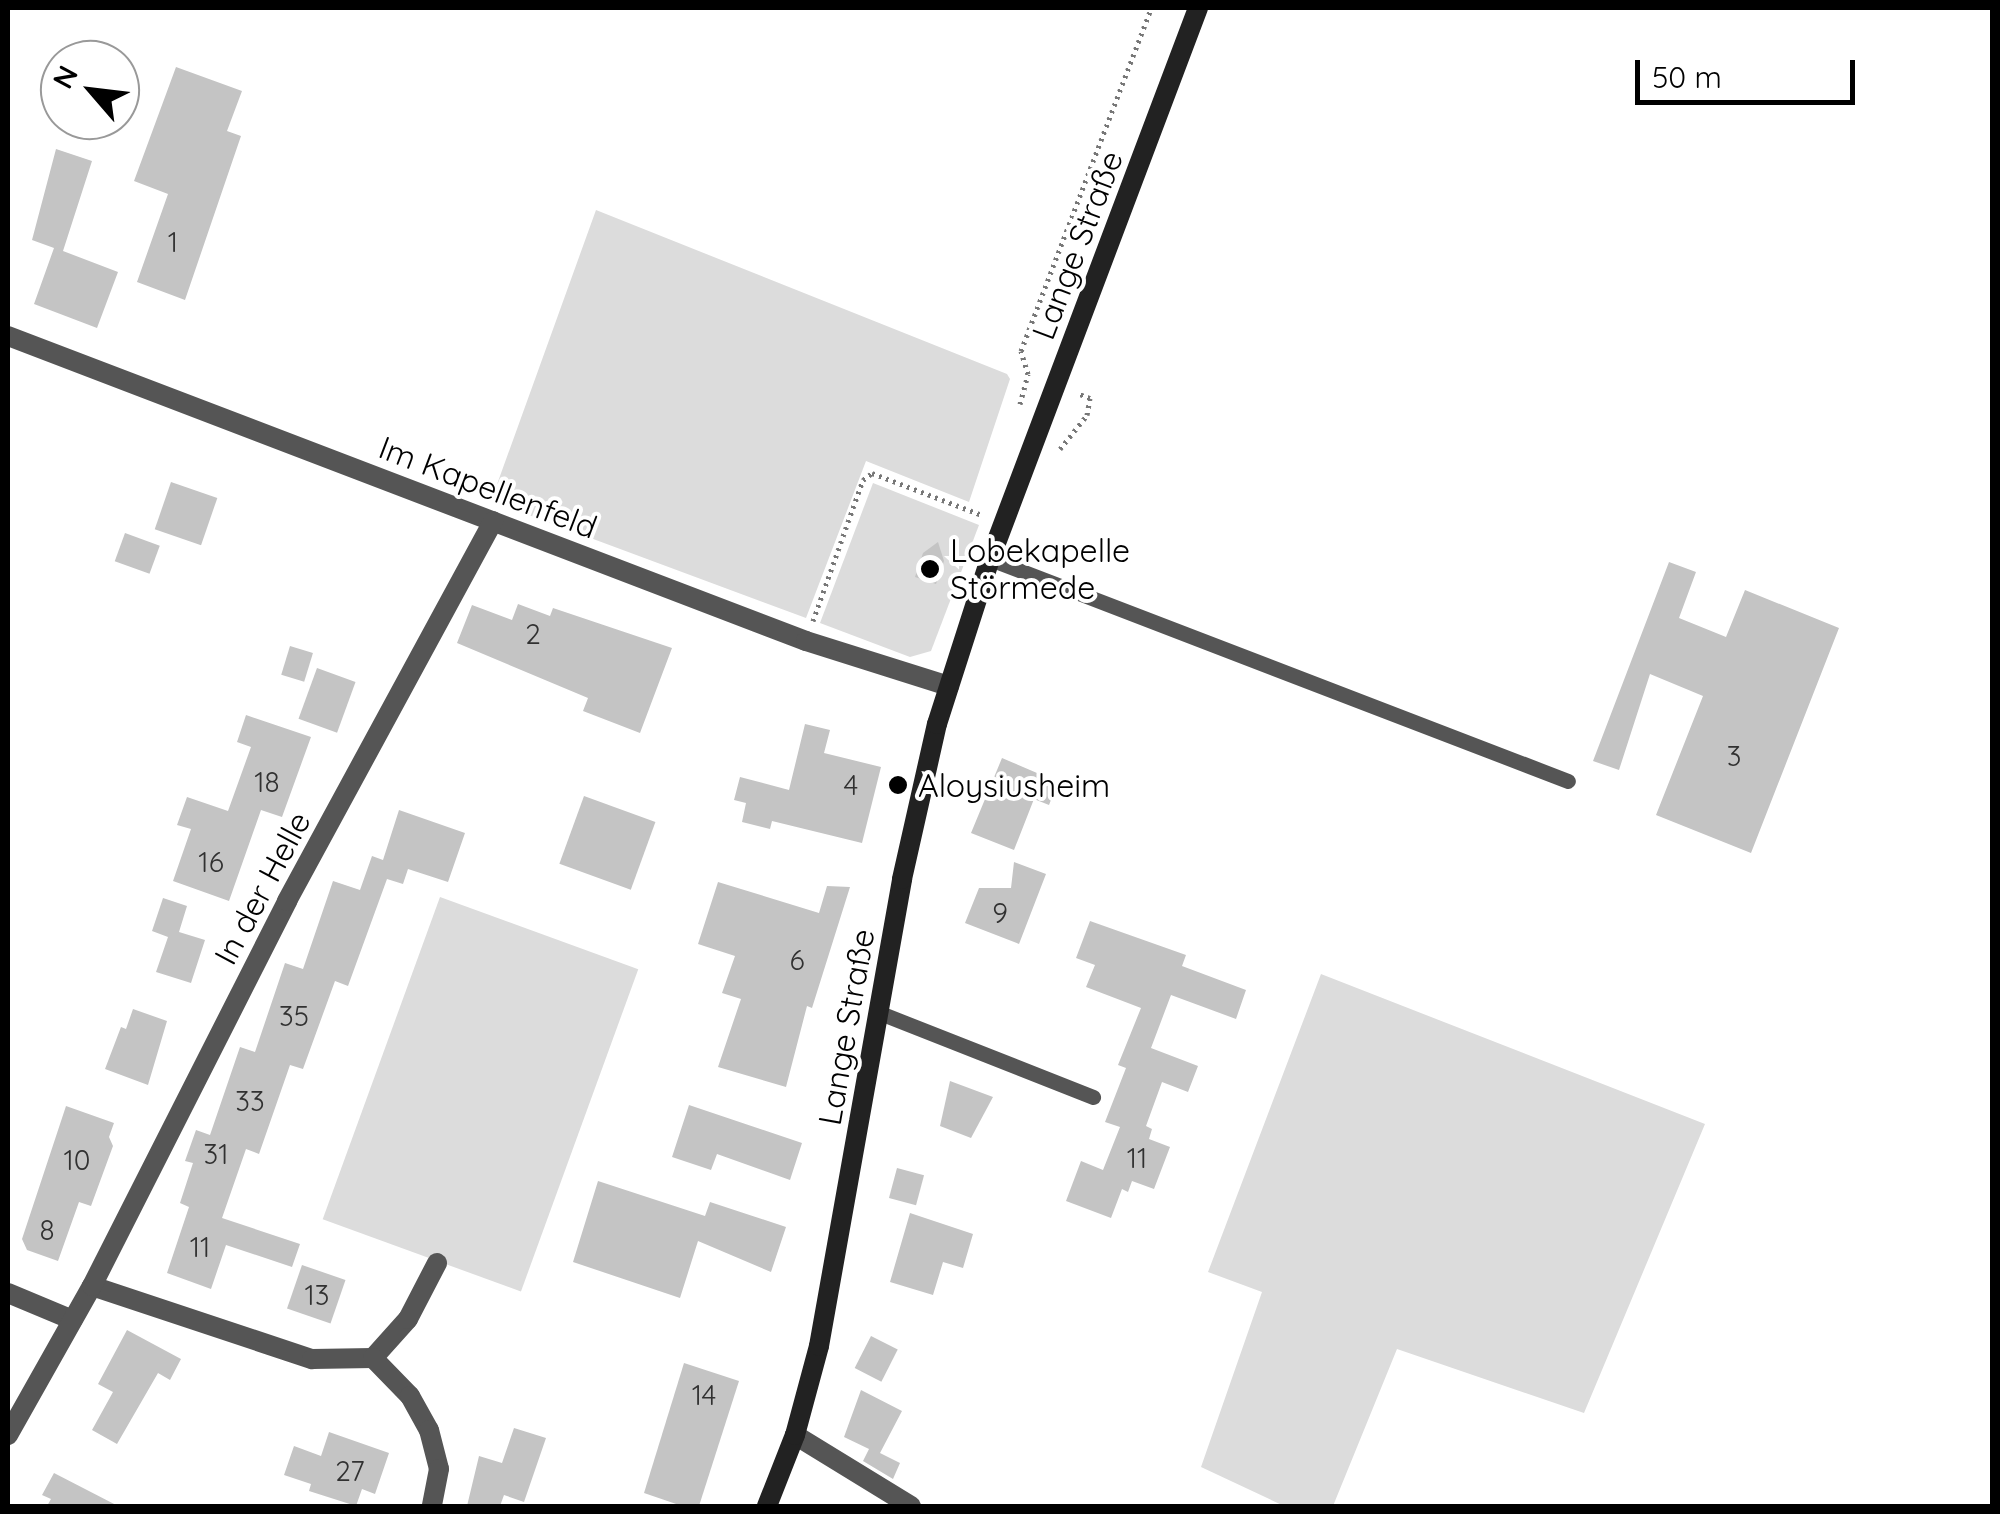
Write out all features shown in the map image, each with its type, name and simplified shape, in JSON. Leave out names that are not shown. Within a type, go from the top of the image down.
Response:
[{"type":"main road","name":"Lange Straße","points":[[767,1506],[795,1435],[819,1346],[920,792],[949,686],[990,559],[1198,8]]},
{"type":"street","name":"Im Kapellenfeld","points":[[8,336],[806,641],[949,686]]},
{"type":"street","name":"In der Helle","points":[[8,1435],[92,1286],[288,902],[493,521]]},
{"type":"street","points":[[373,1358],[408,1319],[437,1264]]},
{"type":"street","points":[[92,1286],[312,1358],[373,1358],[410,1396],[429,1430],[438,1468],[432,1506]]},
{"type":"street","points":[[8,1294],[72,1320]]},
{"type":"street","points":[[795,1435],[911,1506]]},
{"type":"lane","points":[[990,559],[1568,781]]},
{"type":"lane","points":[[880,1013],[1093,1097]]},
{"type":"path","points":[[1028,374],[1022,352],[1151,8]]},
{"type":"path","points":[[806,641],[863,480],[872,474],[986,516]]},
{"type":"shaded area","points":[[596,210],[1007,374],[1010,379],[969,502],[866,461],[806,618],[491,501]]},
{"type":"shaded area","points":[[873,483],[979,525],[931,651],[910,657],[820,623]]},
{"type":"shaded area","points":[[440,897],[638,969],[521,1291],[323,1219]]},
{"type":"shaded area","points":[[1321,974],[1705,1124],[1584,1413],[1397,1349],[1333,1506],[1284,1506],[1201,1467],[1262,1292],[1208,1272]]},
{"type":"building","points":[[176,67],[242,91],[227,131],[241,136],[185,300],[137,282],[168,194],[134,181]]},
{"type":"building","points":[[56,149],[92,161],[63,251],[118,272],[97,328],[34,304],[54,248],[32,240]]},
{"type":"building","points":[[171,482],[217,498],[201,545],[155,529]]},
{"type":"building","points":[[125,533],[160,546],[150,574],[115,561]]},
{"type":"building","name":"Lobekapelle Störmede","points":[[938,542],[944,561],[936,584],[915,577],[923,553]]},
{"type":"building","points":[[1669,562],[1696,572],[1679,618],[1726,637],[1745,590],[1839,628],[1751,853],[1656,815],[1703,696],[1650,674],[1619,770],[1593,761]]},
{"type":"building","points":[[518,604],[550,616],[553,608],[672,648],[640,733],[583,711],[588,698],[457,643],[472,605],[512,620]]},
{"type":"building","points":[[290,646],[313,653],[304,682],[281,675]]},
{"type":"building","points":[[317,668],[356,682],[337,733],[299,719]]},
{"type":"building","points":[[246,715],[311,737],[282,817],[261,810],[229,901],[173,881],[191,829],[177,825],[187,797],[228,811],[251,747],[237,742]]},
{"type":"building","points":[[805,724],[830,730],[824,753],[881,767],[862,843],[772,821],[770,829],[742,822],[746,803],[734,800],[740,777],[789,790]]},
{"type":"building","points":[[1002,758],[1058,782],[1049,805],[1034,799],[1014,850],[971,833]]},
{"type":"building","points":[[584,796],[655,822],[631,890],[559,864]]},
{"type":"building","points":[[399,810],[465,833],[448,882],[408,869],[403,884],[387,879],[348,986],[335,981],[303,1069],[290,1065],[259,1154],[246,1149],[222,1218],[300,1244],[292,1267],[226,1245],[211,1289],[167,1273],[189,1207],[180,1203],[193,1163],[185,1161],[196,1130],[210,1135],[240,1047],[255,1052],[285,963],[303,969],[333,881],[360,890],[372,856],[383,860]]},
{"type":"building","points":[[1014,862],[1046,874],[1019,944],[965,923],[979,888],[1011,888]]},
{"type":"building","points":[[718,882],[819,913],[827,886],[850,887],[812,1008],[807,1006],[786,1087],[718,1067],[741,999],[722,993],[735,956],[698,944]]},
{"type":"building","points":[[163,898],[187,906],[179,932],[205,940],[191,983],[156,972],[168,937],[152,931]]},
{"type":"building","points":[[1090,921],[1186,955],[1182,966],[1246,990],[1236,1019],[1171,995],[1151,1048],[1198,1066],[1188,1092],[1162,1082],[1146,1126],[1152,1129],[1149,1139],[1170,1147],[1154,1189],[1132,1181],[1128,1192],[1122,1189],[1111,1218],[1066,1201],[1081,1161],[1103,1170],[1120,1127],[1105,1122],[1126,1068],[1118,1065],[1141,1008],[1086,987],[1095,965],[1076,958]]},
{"type":"building","points":[[133,1009],[167,1021],[148,1085],[105,1069],[121,1027],[126,1029]]},
{"type":"building","points":[[950,1081],[993,1097],[971,1138],[940,1126]]},
{"type":"building","points":[[689,1105],[802,1143],[790,1180],[717,1154],[711,1170],[672,1157]]},
{"type":"building","points":[[66,1106],[114,1123],[109,1137],[113,1146],[91,1206],[79,1202],[58,1261],[27,1250],[22,1239]]},
{"type":"building","points":[[897,1168],[924,1175],[916,1205],[889,1198]]},
{"type":"building","points":[[598,1181],[705,1216],[710,1202],[786,1227],[771,1272],[698,1241],[680,1298],[573,1262]]},
{"type":"building","points":[[910,1213],[973,1234],[963,1268],[943,1262],[933,1295],[890,1282]]},
{"type":"building","points":[[302,1265],[345,1280],[331,1323],[287,1308]]},
{"type":"building","points":[[127,1330],[181,1359],[170,1380],[158,1373],[117,1444],[92,1430],[113,1392],[98,1384]]},
{"type":"building","points":[[871,1336],[898,1350],[881,1382],[855,1368]]},
{"type":"building","points":[[684,1363],[739,1381],[699,1506],[682,1506],[644,1493]]},
{"type":"building","points":[[861,1390],[902,1411],[880,1453],[900,1463],[893,1479],[863,1461],[869,1449],[844,1437]]},
{"type":"building","points":[[514,1428],[546,1438],[524,1502],[504,1495],[500,1506],[467,1506],[479,1456],[502,1463]]},
{"type":"building","points":[[329,1432],[389,1453],[375,1494],[362,1489],[356,1506],[309,1491],[311,1484],[284,1475],[294,1446],[321,1456]]},
{"type":"building","points":[[54,1473],[118,1506],[47,1506],[51,1499],[42,1495]]},
{"type":"place","name":"Lobekapelle Störmede","points":[[930,569]]},
{"type":"place","name":"Aloysiusheim","points":[[898,785]]}]
